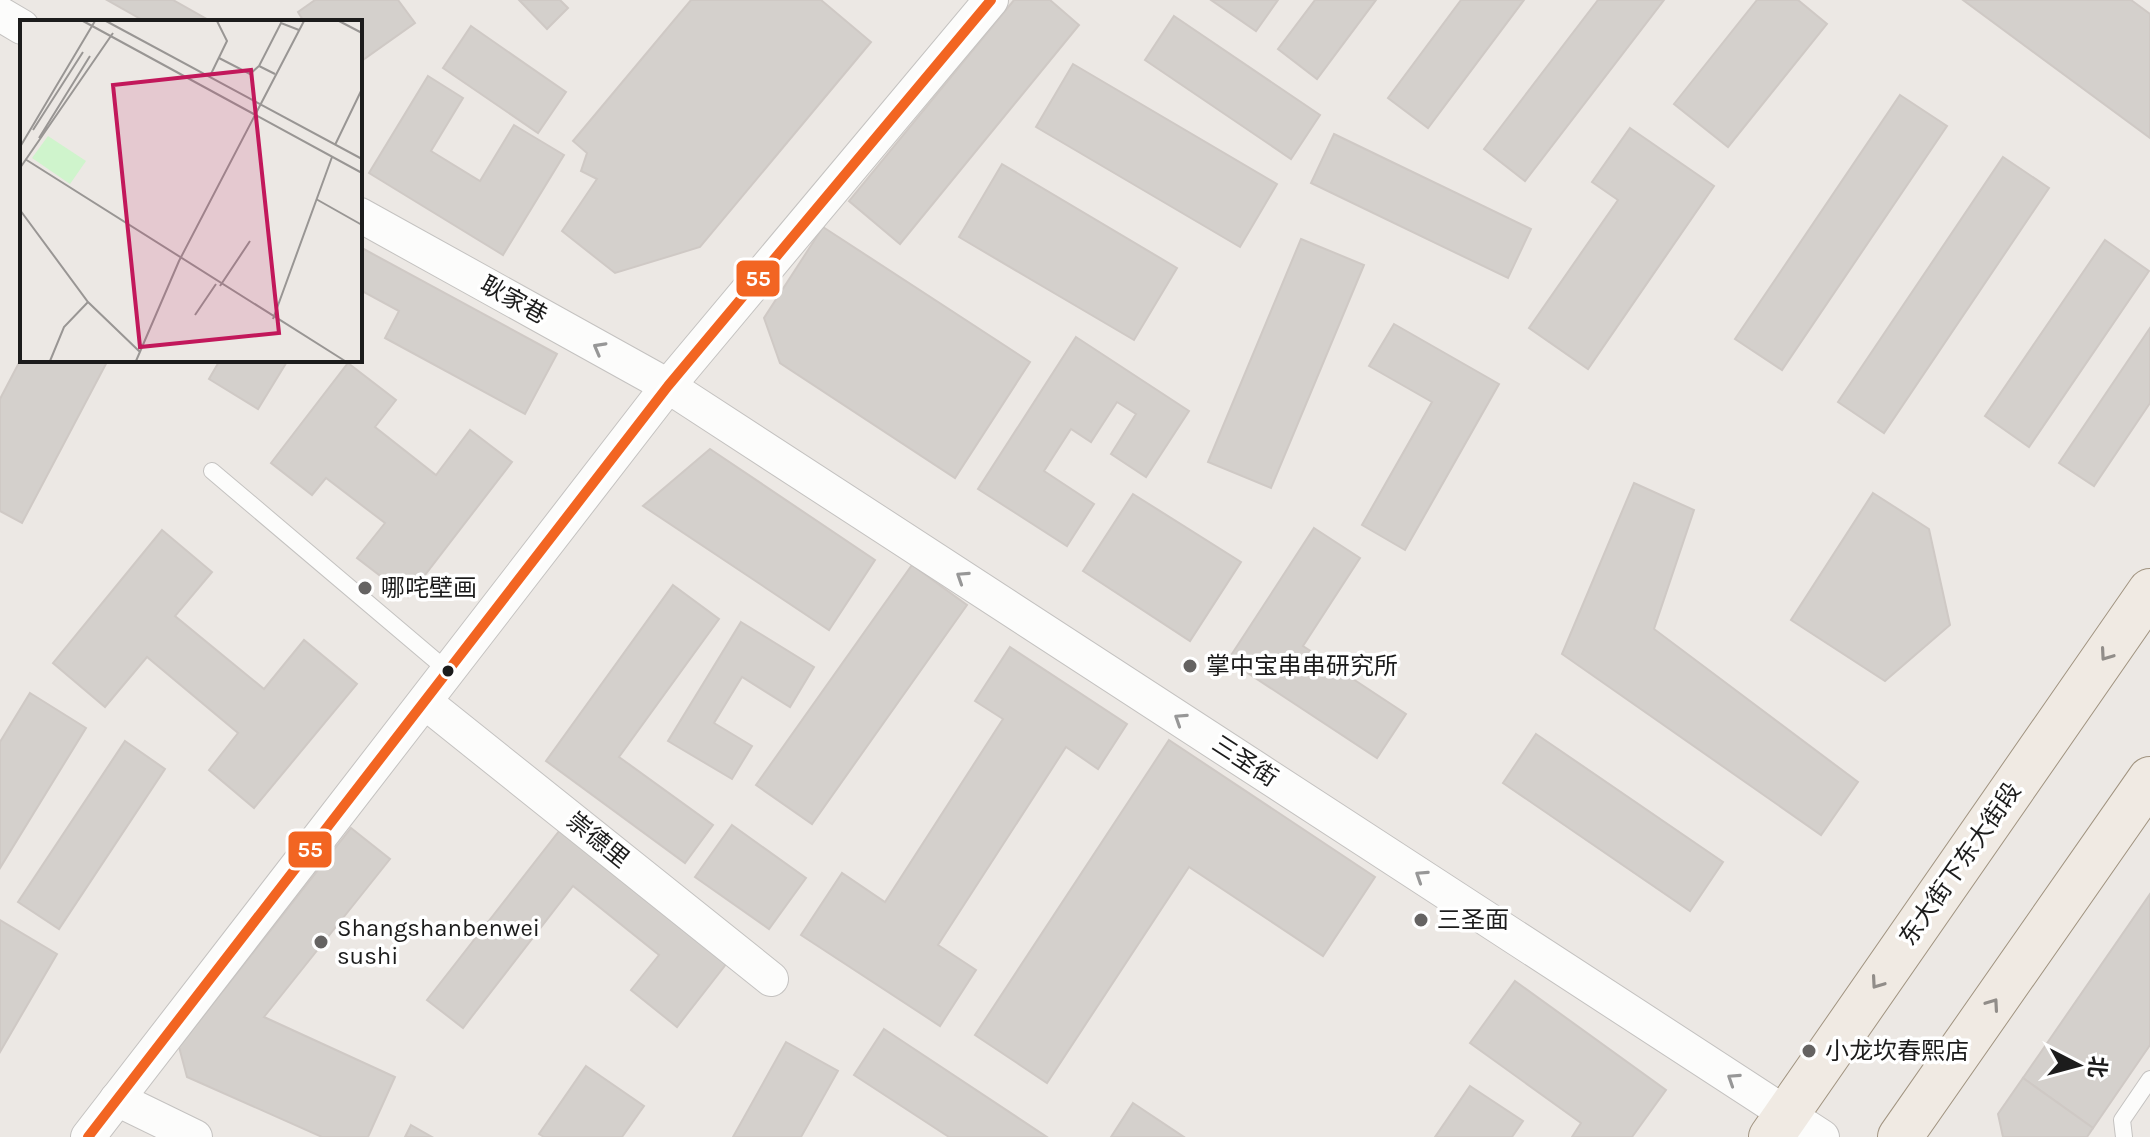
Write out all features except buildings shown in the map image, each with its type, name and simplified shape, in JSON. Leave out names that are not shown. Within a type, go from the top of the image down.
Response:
[{"type":"main road","name":"东大街下东大街段","points":[[1793,1129],[2150,591]]},
{"type":"main road","points":[[1900,1137],[2146,793]]},
{"type":"street","points":[[88,1137],[668,386],[991,0]]},
{"type":"street","points":[[0,14],[20,26]]},
{"type":"street","name":"耿家巷","points":[[362,216],[668,386]]},
{"type":"street","name":"三圣街","points":[[668,386],[1793,1129]]},
{"type":"street","name":"崇德里","points":[[425,702],[771,979]]},
{"type":"street","points":[[117,1099],[195,1137]]},
{"type":"lane","points":[[212,471],[448,671]]},
{"type":"lane","points":[[2124,1137],[2122,1120],[2150,1079]]},
{"type":"transit line","name":"55","points":[[88,1137],[668,386],[991,0]]},
{"type":"place","name":"哪咤壁画","points":[[365,588]]},
{"type":"place","name":"掌中宝串串研究所","points":[[1190,666]]},
{"type":"place","name":"三圣面","points":[[1421,920]]},
{"type":"place","name":"Shangshanbenwei sushi","points":[[321,942]]},
{"type":"place","name":"小龙坎春熙店","points":[[1809,1051]]}]
